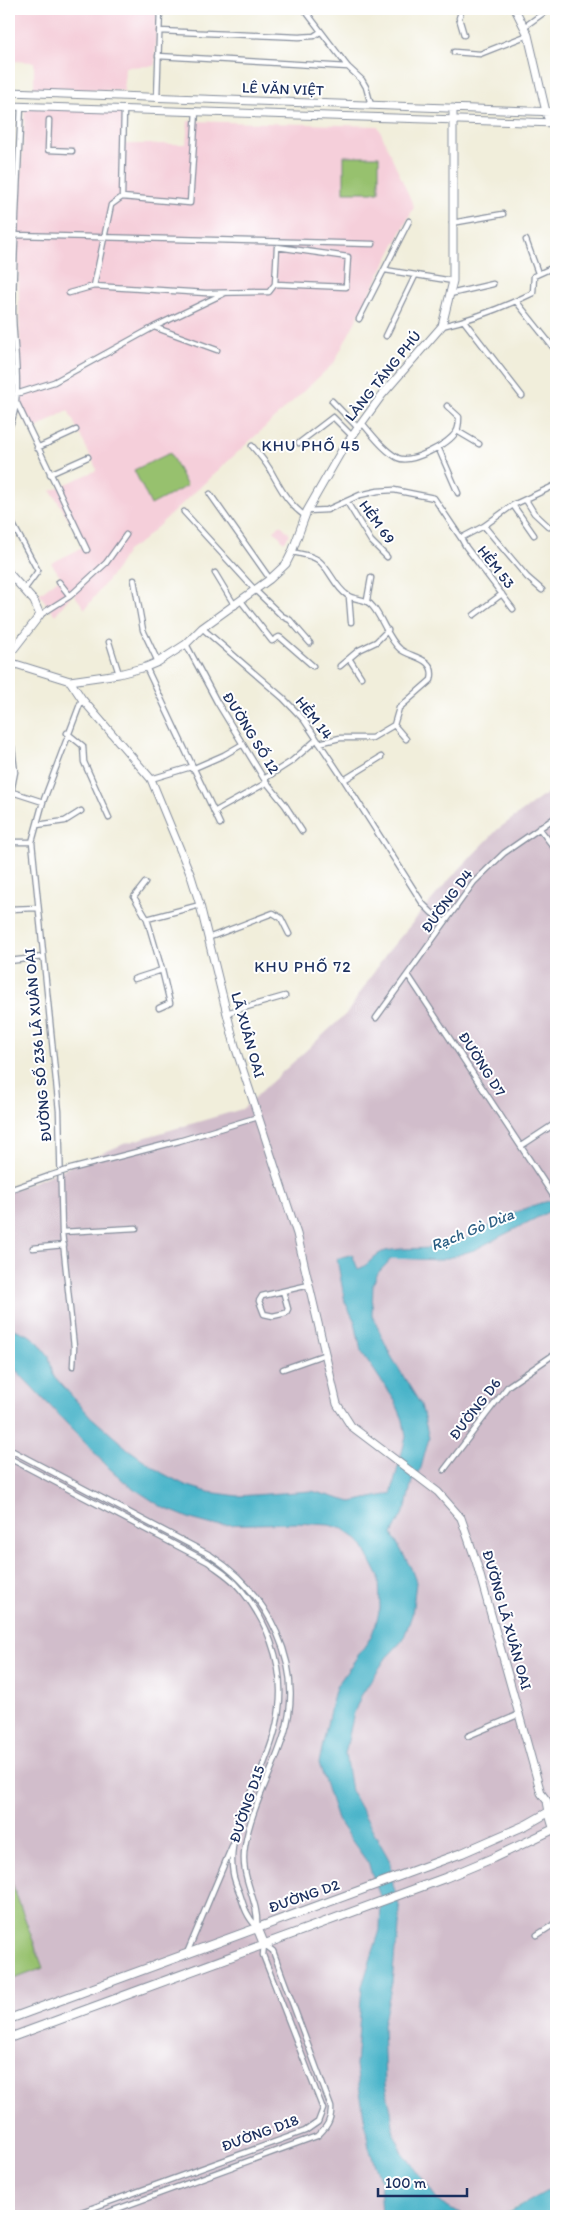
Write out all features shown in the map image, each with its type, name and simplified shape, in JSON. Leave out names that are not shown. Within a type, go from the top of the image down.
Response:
[{"type":"main road","points":[[515,9],[528,35],[548,122]]},
{"type":"main road","name":"LÊ VĂN VIỆT","points":[[9,92],[556,112]]},
{"type":"main road","points":[[21,106],[22,93]]},
{"type":"main road","points":[[157,98],[157,110]]},
{"type":"main road","name":"LÊ VĂN VIỆT","points":[[9,106],[556,122]]},
{"type":"main road","name":"LÀNG TĂNG PHÚ","points":[[70,681],[119,674],[146,668],[158,662],[186,644],[202,628],[270,579],[286,564],[306,513],[352,436],[382,395],[442,326],[453,281],[452,108]]},
{"type":"main road","points":[[9,573],[34,601],[40,615],[9,655]]},
{"type":"main road","points":[[9,662],[70,681]]},
{"type":"main road","name":"LÃ XUÂN OAI","points":[[70,681],[82,699],[151,779],[191,876],[200,905],[226,1013],[297,1234],[327,1354],[337,1404],[342,1415],[361,1435],[398,1462]]},
{"type":"main road","name":"ĐƯỜNG LÃ XUÂN OAI","points":[[398,1462],[438,1492],[455,1510],[465,1526],[541,1793],[553,1810]]},
{"type":"main road","points":[[9,2038],[445,1878],[556,1831],[553,1810]]},
{"type":"main road","name":"ĐƯỜNG D2","points":[[9,2017],[444,1860],[491,1842],[553,1810]]},
{"type":"main road","points":[[257,1927],[264,1944]]},
{"type":"street","points":[[157,98],[160,9]]},
{"type":"street","points":[[306,9],[320,32],[348,67],[362,80],[366,86],[371,105]]},
{"type":"street","points":[[462,9],[459,18],[464,35]]},
{"type":"street","points":[[524,27],[549,9]]},
{"type":"street","points":[[159,30],[298,37],[314,36],[320,32]]},
{"type":"street","points":[[454,52],[480,54],[528,35]]},
{"type":"street","points":[[158,56],[348,67]]},
{"type":"street","points":[[9,428],[13,419],[16,402],[13,313],[21,106]]},
{"type":"street","points":[[122,197],[124,109]]},
{"type":"street","points":[[94,286],[111,205],[122,197],[190,203],[196,111]]},
{"type":"street","points":[[48,150],[49,120]]},
{"type":"street","points":[[42,150],[72,151]]},
{"type":"street","points":[[452,223],[503,214]]},
{"type":"street","points":[[359,319],[409,221]]},
{"type":"street","points":[[15,235],[373,244]]},
{"type":"street","points":[[526,240],[538,274]]},
{"type":"street","points":[[70,294],[94,286],[269,292],[275,284],[277,248],[348,257],[346,288],[275,284]]},
{"type":"street","points":[[442,326],[464,321],[533,293],[534,276],[556,266]]},
{"type":"street","points":[[385,270],[453,281]]},
{"type":"street","points":[[386,336],[415,276]]},
{"type":"street","points":[[450,294],[493,284]]},
{"type":"street","points":[[16,394],[54,382],[154,327],[226,292]]},
{"type":"street","points":[[516,301],[554,349]]},
{"type":"street","points":[[464,321],[522,396]]},
{"type":"street","points":[[154,327],[217,350]]},
{"type":"street","points":[[332,401],[390,453],[400,459],[410,459],[438,447],[457,431],[459,417],[447,406]]},
{"type":"street","points":[[16,402],[87,550]]},
{"type":"street","points":[[299,443],[333,417],[352,436]]},
{"type":"street","points":[[37,448],[76,430]]},
{"type":"street","points":[[457,431],[480,444]]},
{"type":"street","points":[[252,446],[268,466],[284,497],[306,513]]},
{"type":"street","points":[[438,447],[458,493]]},
{"type":"street","points":[[50,474],[88,457]]},
{"type":"street","points":[[461,538],[484,526],[513,505],[556,485]]},
{"type":"street","name":"HẺM 53","points":[[306,513],[327,510],[360,496],[378,491],[394,490],[434,498],[466,547],[514,609]]},
{"type":"street","points":[[210,494],[270,579]]},
{"type":"street","points":[[526,500],[534,513],[549,527]]},
{"type":"street","name":"HẺM 69","points":[[347,502],[372,541],[387,557]]},
{"type":"street","points":[[513,505],[534,535]]},
{"type":"street","points":[[184,512],[255,590],[282,616],[290,620],[310,643]]},
{"type":"street","points":[[9,517],[38,572],[24,590]]},
{"type":"street","points":[[484,526],[527,577],[542,590]]},
{"type":"street","points":[[40,615],[70,596],[106,563],[126,535]]},
{"type":"street","points":[[214,812],[265,781],[317,742],[340,738],[372,738],[394,725],[399,708],[431,680],[433,674],[422,658],[399,648],[373,606],[367,600],[349,597],[339,590],[319,560],[292,552]]},
{"type":"street","points":[[215,573],[238,603],[272,641],[278,637],[281,638],[313,666]]},
{"type":"street","points":[[367,600],[371,578]]},
{"type":"street","points":[[134,580],[143,630],[158,662]]},
{"type":"street","points":[[59,582],[70,596]]},
{"type":"street","points":[[474,615],[502,594]]},
{"type":"street","points":[[349,597],[351,622]]},
{"type":"street","name":"HẺM 14","points":[[202,628],[282,698],[304,720],[423,904],[445,922]]},
{"type":"street","points":[[340,666],[350,660],[359,650],[376,642],[388,630]]},
{"type":"street","points":[[109,642],[119,674]]},
{"type":"street","name":"ĐƯỜNG SỐ 12","points":[[186,644],[217,702],[265,781],[285,805],[302,831]]},
{"type":"street","points":[[350,660],[361,677]]},
{"type":"street","points":[[146,668],[220,824]]},
{"type":"street","name":"ĐƯỜNG SỐ 236 LÃ XUÂN OAI","points":[[73,1366],[74,1347],[62,1232],[59,1111],[37,908],[32,842],[43,802],[67,734],[82,699]]},
{"type":"street","points":[[394,725],[406,739]]},
{"type":"street","points":[[67,734],[82,746],[84,762],[109,818]]},
{"type":"street","points":[[151,779],[192,768],[243,744]]},
{"type":"street","points":[[12,747],[15,772],[10,792],[43,802]]},
{"type":"street","points":[[344,780],[381,757]]},
{"type":"street","points":[[37,825],[65,821],[81,811]]},
{"type":"street","name":"ĐƯỜNG D4","points":[[376,1018],[466,893],[490,866],[556,817]]},
{"type":"street","points":[[539,828],[556,850]]},
{"type":"street","points":[[9,842],[32,842]]},
{"type":"street","points":[[145,883],[134,897],[147,919],[170,1002],[159,1008]]},
{"type":"street","points":[[147,919],[200,905]]},
{"type":"street","points":[[9,909],[37,908]]},
{"type":"street","points":[[208,938],[273,913],[281,918],[289,934]]},
{"type":"street","points":[[9,961],[42,957]]},
{"type":"street","points":[[134,979],[162,970]]},
{"type":"street","name":"ĐƯỜNG D7","points":[[408,975],[556,1200]]},
{"type":"street","points":[[226,1013],[285,996]]},
{"type":"street","points":[[9,1190],[71,1169],[179,1141],[258,1117]]},
{"type":"street","points":[[521,1146],[556,1123]]},
{"type":"street","points":[[62,1232],[136,1228]]},
{"type":"street","points":[[33,1248],[64,1245]]},
{"type":"street","points":[[283,1291],[288,1310],[286,1313],[273,1316],[264,1314],[260,1307],[259,1299],[262,1296],[309,1284]]},
{"type":"street","name":"ĐƯỜNG D6","points":[[444,1470],[508,1386],[556,1353]]},
{"type":"street","points":[[282,1369],[327,1354]]},
{"type":"street","name":"ĐƯỜNG D15","points":[[9,1449],[210,1555],[234,1571],[263,1604],[271,1619],[285,1656],[289,1695],[284,1736],[250,1824],[244,1848],[243,1871],[258,1916],[257,1927]]},
{"type":"street","name":"ĐƯỜNG D15","points":[[9,1458],[208,1562],[234,1582],[259,1615],[275,1657],[280,1696],[274,1732],[233,1842],[233,1873],[248,1918],[257,1927]]},
{"type":"street","points":[[468,1736],[520,1714]]},
{"type":"street","points":[[274,1732],[284,1736]]},
{"type":"street","points":[[240,1820],[250,1824]]},
{"type":"street","points":[[187,1953],[233,1842]]},
{"type":"street","points":[[537,1935],[556,1923]]},
{"type":"street","name":"ĐƯỜNG D18","points":[[98,2216],[316,2136],[324,2130],[332,2116],[331,2107],[273,1951],[264,1944]]},
{"type":"street","name":"ĐƯỜNG D18","points":[[70,2216],[305,2131],[318,2122],[323,2109],[263,1955],[264,1944]]},
{"type":"shaded area","points":[[9,9],[157,9],[155,66],[125,67],[124,91],[34,88],[34,62],[9,61]]},
{"type":"shaded area","points":[[25,106],[124,109],[124,144],[186,144],[188,121],[378,126],[414,207],[334,363],[142,541],[127,551],[117,568],[85,609],[73,593],[55,615],[39,594],[61,577],[51,563],[86,546],[51,491],[97,470],[68,410],[33,430],[21,415],[18,241]]},
{"type":"shaded area","points":[[281,525],[290,534],[284,542],[274,530]]},
{"type":"shaded area","points":[[556,787],[556,2186],[500,2216],[9,2216],[9,1192],[126,1143],[242,1109],[347,1013],[386,954],[446,883],[498,829]]},
{"type":"green space","points":[[344,156],[379,156],[379,192],[344,192]]},
{"type":"green space","points":[[170,453],[187,486],[151,505],[134,470]]},
{"type":"green space","points":[[9,1875],[43,1968],[9,1981]]},
{"type":"water","points":[[556,1200],[556,1211],[548,1212],[474,1250],[441,1260],[392,1258],[378,1273],[373,1284],[372,1315],[391,1356],[421,1405],[429,1438],[421,1468],[412,1481],[406,1507],[392,1534],[411,1568],[416,1582],[412,1615],[403,1640],[386,1658],[361,1696],[354,1713],[345,1754],[351,1791],[391,1863],[393,1884],[400,1909],[398,1942],[395,1950],[392,1983],[383,2025],[385,2085],[394,2134],[402,2151],[440,2203],[469,2216],[382,2216],[380,2180],[369,2148],[356,2066],[362,1986],[380,1930],[381,1899],[368,1863],[337,1820],[319,1763],[336,1687],[371,1637],[376,1623],[380,1608],[379,1577],[359,1541],[343,1529],[329,1525],[298,1523],[213,1525],[191,1519],[162,1507],[127,1484],[109,1468],[13,1367],[9,1357],[9,1327],[29,1335],[39,1343],[49,1356],[53,1375],[91,1417],[128,1449],[162,1473],[185,1485],[208,1492],[238,1496],[312,1491],[351,1502],[391,1494],[406,1437],[403,1420],[395,1401],[361,1351],[355,1322],[345,1302],[337,1259],[352,1254],[358,1269],[382,1252],[449,1245],[517,1212]]},
{"type":"water","points":[[556,2186],[556,2216],[498,2216],[510,2212]]},
{"type":"waterway","name":"Rạch Gò Dừa","points":[[392,1258],[431,1258]]},
{"type":"district","name":"KHU PHỐ 45","points":[[311,445]]},
{"type":"district","name":"KHU PHỐ 72","points":[[303,966]]}]
